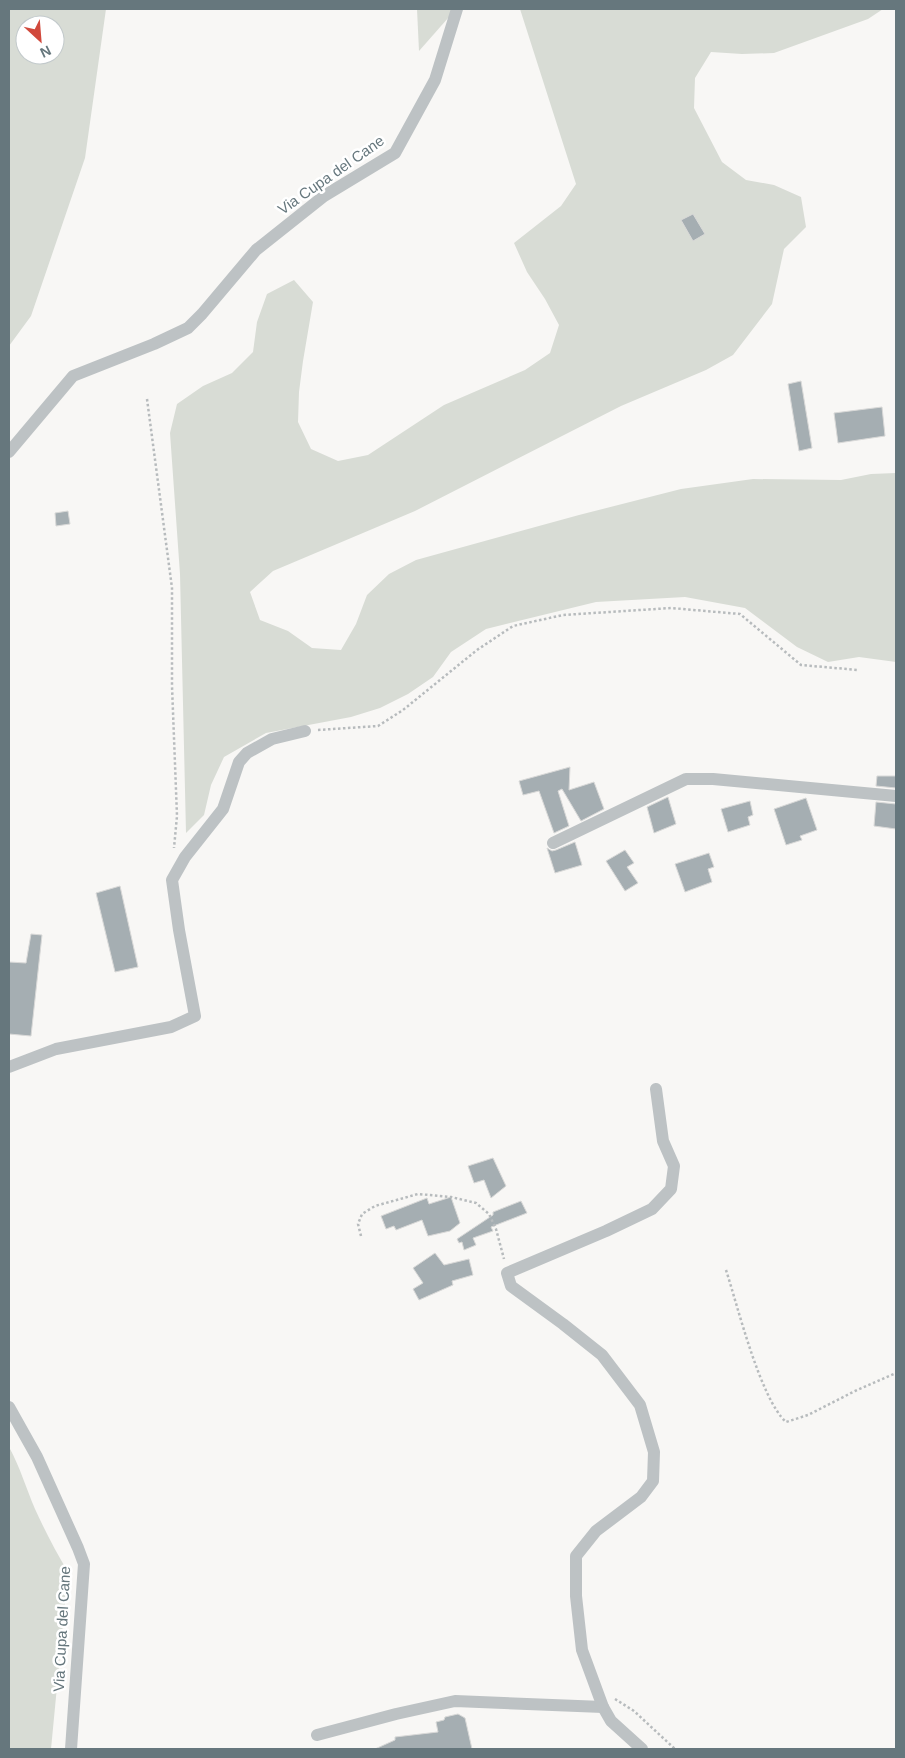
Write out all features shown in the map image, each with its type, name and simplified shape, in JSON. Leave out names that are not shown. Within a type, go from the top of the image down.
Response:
[{"type":"street","name":"Via Cupa del Cane","points":[[9,452],[73,376],[154,344],[188,328],[256,250],[324,196],[395,153],[435,80],[457,9]]},
{"type":"street","points":[[9,1067],[56,1049],[171,1027],[195,1016],[172,880],[185,857],[223,809],[239,762],[247,753],[272,740],[305,731]]},
{"type":"street","points":[[552,843],[686,779],[713,779],[896,796]]},
{"type":"street","points":[[642,1749],[611,1721],[603,1707],[582,1650],[576,1596],[576,1556],[596,1531],[641,1497],[654,1482],[654,1452],[640,1405],[602,1355],[511,1286],[508,1273],[652,1209],[671,1189],[674,1166],[663,1141],[656,1089]]},
{"type":"street","name":"Via Cupa del Cane","points":[[9,1407],[37,1456],[84,1564],[71,1749]]},
{"type":"street","points":[[317,1735],[455,1701],[603,1707]]},
{"type":"path","points":[[147,399],[172,588],[172,686],[177,816],[174,855]]},
{"type":"path","points":[[305,731],[378,726],[403,710],[477,650],[514,626],[563,615],[671,608],[740,614],[802,665],[858,670]]},
{"type":"path","points":[[361,1236],[358,1224],[362,1214],[375,1206],[418,1194],[451,1197],[476,1203],[489,1214],[496,1229],[508,1273]]},
{"type":"path","points":[[726,1270],[757,1368],[772,1402],[786,1422],[808,1415],[896,1373]]},
{"type":"path","points":[[595,1686],[634,1711],[675,1749]]},
{"type":"shaded area","points":[[9,9],[106,9],[85,158],[31,316],[9,346]]},
{"type":"shaded area","points":[[417,9],[456,9],[419,51]]},
{"type":"shaded area","points":[[520,9],[883,9],[868,19],[774,53],[742,54],[711,52],[695,78],[694,108],[722,162],[746,180],[774,185],[801,197],[806,227],[784,249],[772,304],[733,355],[706,370],[621,406],[415,511],[273,571],[250,592],[260,620],[288,631],[312,648],[341,650],[356,624],[367,595],[389,574],[416,560],[681,489],[753,479],[841,480],[871,474],[896,473],[896,662],[859,657],[828,662],[797,647],[745,608],[685,597],[596,602],[486,629],[451,652],[433,677],[408,694],[380,708],[351,717],[266,733],[224,757],[211,785],[204,815],[186,833],[180,574],[170,433],[177,404],[203,386],[232,373],[253,352],[257,322],[267,294],[294,280],[313,302],[299,392],[298,422],[311,449],[338,461],[368,455],[444,405],[525,370],[550,353],[559,325],[527,272],[514,243],[561,206],[576,184]]},
{"type":"shaded area","points":[[9,1447],[39,1517],[68,1572],[51,1749],[9,1749]]},
{"type":"building","points":[[693,214],[705,234],[693,241],[681,220]]},
{"type":"building","points":[[801,381],[812,448],[799,451],[788,384]]},
{"type":"building","points":[[882,407],[885,436],[838,443],[834,413]]},
{"type":"building","points":[[68,511],[70,524],[56,526],[55,513]]},
{"type":"building","points":[[570,767],[569,790],[594,782],[604,809],[581,821],[562,789],[558,791],[569,826],[554,833],[539,791],[523,795],[519,781]]},
{"type":"building","points":[[877,776],[896,776],[896,788],[876,786]]},
{"type":"building","points":[[668,797],[676,824],[654,833],[647,807]]},
{"type":"building","points":[[806,798],[817,830],[800,836],[802,840],[786,845],[774,809]]},
{"type":"building","points":[[750,801],[753,815],[748,817],[750,825],[728,832],[721,809]]},
{"type":"building","points":[[876,802],[896,804],[896,829],[874,826]]},
{"type":"building","points":[[575,842],[582,865],[555,873],[547,848],[552,851]]},
{"type":"building","points":[[625,850],[634,863],[627,867],[638,883],[625,891],[606,861]]},
{"type":"building","points":[[709,853],[714,867],[708,869],[712,882],[685,892],[675,864]]},
{"type":"building","points":[[120,886],[138,967],[115,972],[96,893]]},
{"type":"building","points":[[31,934],[42,935],[31,1036],[9,1034],[9,962],[26,963]]},
{"type":"building","points":[[493,1158],[506,1186],[491,1198],[484,1180],[474,1183],[468,1166]]},
{"type":"building","points":[[451,1197],[460,1223],[450,1231],[428,1236],[422,1220],[396,1230],[394,1226],[386,1229],[381,1216],[427,1198],[429,1204]]},
{"type":"building","points":[[521,1201],[527,1213],[491,1227],[493,1231],[473,1238],[476,1245],[464,1250],[462,1242],[459,1243],[457,1239],[493,1215],[493,1212]]},
{"type":"building","points":[[435,1253],[444,1265],[469,1259],[473,1275],[452,1281],[453,1285],[419,1300],[413,1289],[423,1283],[413,1268]]},
{"type":"building","points":[[458,1714],[465,1718],[472,1749],[375,1749],[395,1740],[395,1737],[438,1732],[436,1722],[444,1720],[445,1717]]}]
